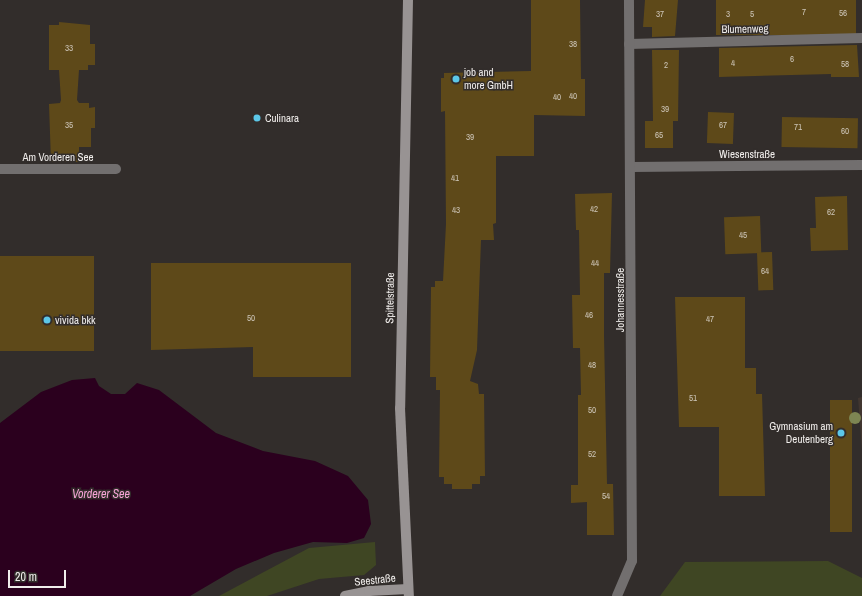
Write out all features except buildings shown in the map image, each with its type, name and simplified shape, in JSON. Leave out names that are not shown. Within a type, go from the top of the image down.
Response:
[{"type":"main road","name":"Spittelstraße","points":[[408,0],[400,408],[408,592]]},
{"type":"main road","name":"Seestraße","points":[[345,596],[369,591],[408,592]]},
{"type":"street","name":"Johannesstraße","points":[[617,596],[632,561],[632,167],[629,0]]},
{"type":"street","name":"Blumenweg","points":[[629,44],[862,38]]},
{"type":"street","name":"Wiesenstraße","points":[[632,167],[862,165]]},
{"type":"street","name":"Am Vorderen See","points":[[0,169],[116,169]]},
{"type":"shaded area","points":[[862,397],[862,450],[858,398]]},
{"type":"green space","points":[[375,542],[376,565],[364,575],[319,579],[267,596],[219,596],[309,548]]},
{"type":"green space","points":[[828,561],[862,578],[862,596],[660,596],[685,562]]},
{"type":"water","name":"Vorderer See","points":[[95,378],[99,386],[111,394],[125,394],[137,383],[159,390],[216,433],[263,451],[315,461],[348,476],[368,500],[371,524],[364,538],[347,543],[313,542],[274,553],[236,569],[190,596],[0,596],[0,423],[41,392],[72,380]]},
{"type":"place","name":"job and more GmbH","points":[[456,79]]},
{"type":"place","name":"Culinara","points":[[257,118]]},
{"type":"place","name":"vivida bkk","points":[[47,320]]},
{"type":"place","name":"Gymnasium am Deutenberg","points":[[841,433]]}]
